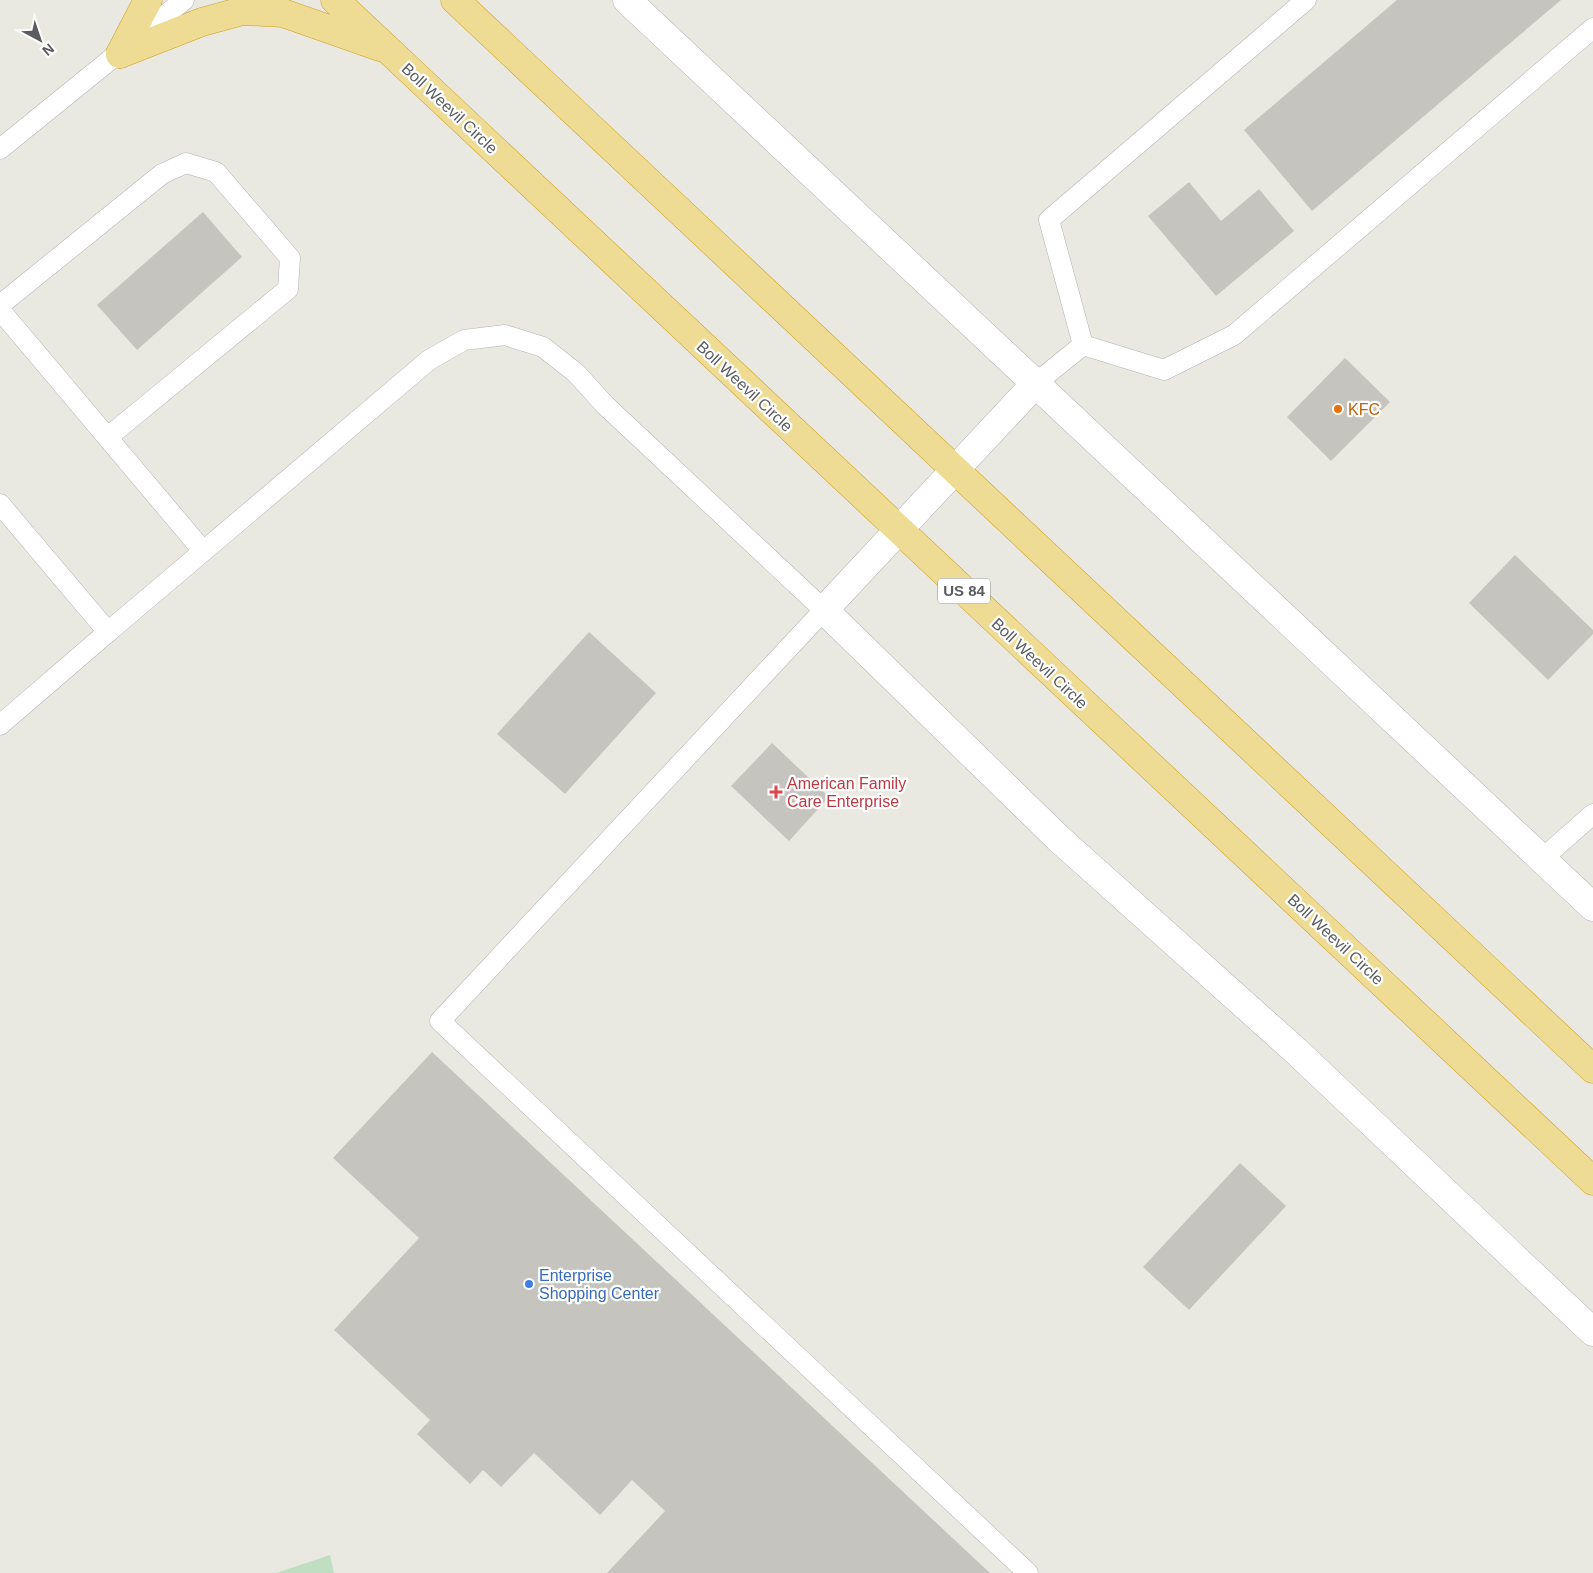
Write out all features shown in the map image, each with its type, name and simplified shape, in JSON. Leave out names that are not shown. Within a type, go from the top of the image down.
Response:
[{"type":"highway","points":[[120,54],[148,0]]},
{"type":"highway","name":"Boll Weevil Circle","points":[[335,0],[1593,1181]]},
{"type":"highway","points":[[455,0],[1593,1069]]},
{"type":"highway","points":[[120,54],[202,22],[242,11],[283,13],[389,50]]},
{"type":"street","points":[[627,0],[1593,907]]},
{"type":"street","points":[[1036,383],[900,531],[824,610],[1058,838],[1296,1051],[1593,1332]]},
{"type":"lane","points":[[0,149],[120,54],[184,0]]},
{"type":"lane","points":[[1083,345],[1049,220],[1306,0]]},
{"type":"lane","points":[[1083,345],[1164,370],[1234,335],[1593,28]]},
{"type":"lane","points":[[0,305],[162,174],[186,163],[216,172],[290,258],[288,289],[108,437]]},
{"type":"lane","points":[[0,310],[204,550]]},
{"type":"lane","points":[[0,725],[429,360],[464,340],[505,335],[543,347],[576,373],[612,412],[824,610],[440,1021],[1028,1573]]},
{"type":"lane","points":[[1036,383],[1083,345]]},
{"type":"lane","points":[[0,504],[108,632]]},
{"type":"lane","points":[[1542,859],[1593,814]]},
{"type":"green space","points":[[330,1555],[334,1573],[276,1573]]},
{"type":"building","points":[[1397,0],[1561,0],[1312,211],[1244,130]]},
{"type":"building","points":[[1189,182],[1221,221],[1259,189],[1294,231],[1216,296],[1148,216]]},
{"type":"building","points":[[203,212],[242,257],[137,350],[97,305]]},
{"type":"building","name":"KFC","points":[[1345,358],[1390,402],[1331,461],[1287,417]]},
{"type":"building","points":[[1515,555],[1593,630],[1593,634],[1548,680],[1469,603]]},
{"type":"building","points":[[589,632],[656,693],[565,794],[497,734]]},
{"type":"building","points":[[772,743],[829,797],[789,841],[731,786]]},
{"type":"building","name":"Enterprise Shopping Center","points":[[432,1052],[990,1573],[607,1573],[665,1511],[632,1480],[600,1515],[534,1453],[501,1487],[483,1470],[470,1484],[417,1434],[430,1420],[334,1330],[419,1238],[333,1158]]},
{"type":"building","points":[[1240,1163],[1286,1206],[1189,1310],[1143,1267]]},
{"type":"place","name":"KFC","points":[[1338,409]]},
{"type":"place","name":"American Family Care Enterprise","points":[[776,792]]},
{"type":"place","name":"Enterprise Shopping Center","points":[[529,1284]]}]
